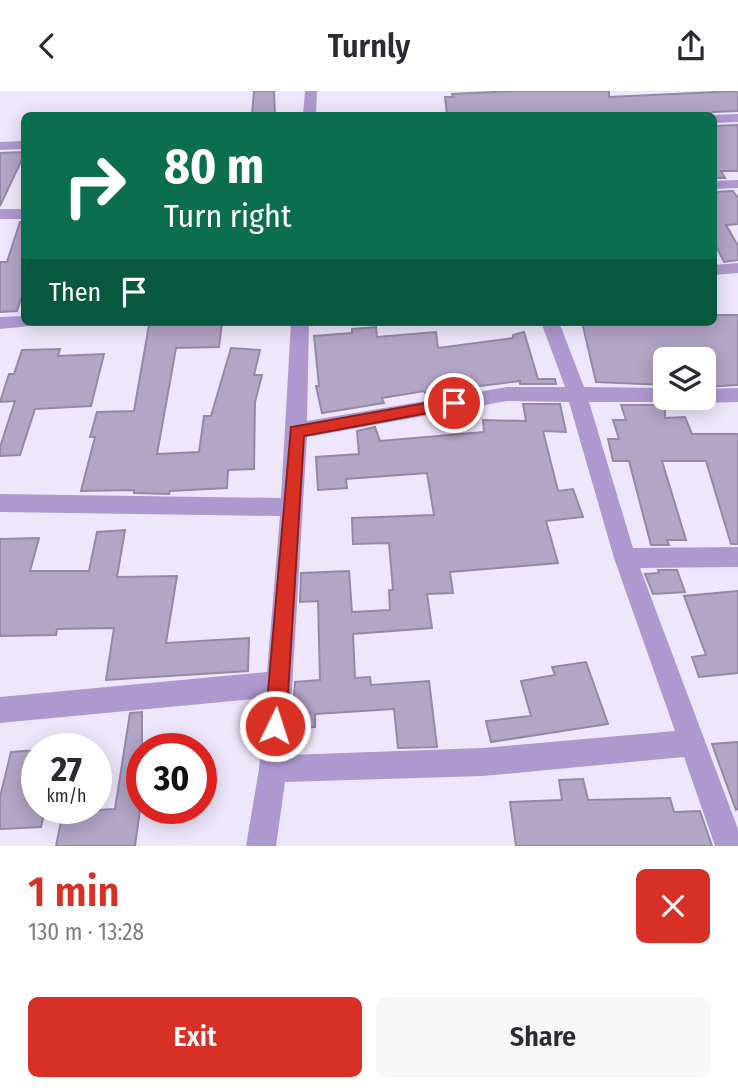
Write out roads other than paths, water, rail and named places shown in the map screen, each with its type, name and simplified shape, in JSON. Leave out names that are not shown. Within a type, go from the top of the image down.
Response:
[{"type":"street","points":[[310,112],[311,91]]},
{"type":"street","points":[[717,119],[738,118]]},
{"type":"street","points":[[0,146],[21,145]]},
{"type":"street","points":[[717,185],[738,184]]},
{"type":"street","points":[[0,214],[21,213]]},
{"type":"street","points":[[717,270],[738,268]]},
{"type":"street","points":[[0,323],[21,322]]},
{"type":"street","points":[[261,846],[273,769],[297,431],[300,326]]},
{"type":"street","points":[[552,326],[577,394],[625,558],[692,743],[730,831]]},
{"type":"street","points":[[297,431],[507,394],[653,395]]},
{"type":"street","points":[[716,396],[738,395]]},
{"type":"street","points":[[0,503],[291,507]]},
{"type":"street","points":[[625,558],[738,557]]},
{"type":"street","points":[[0,710],[278,684]]},
{"type":"street","points":[[273,769],[483,762],[692,743]]}]
